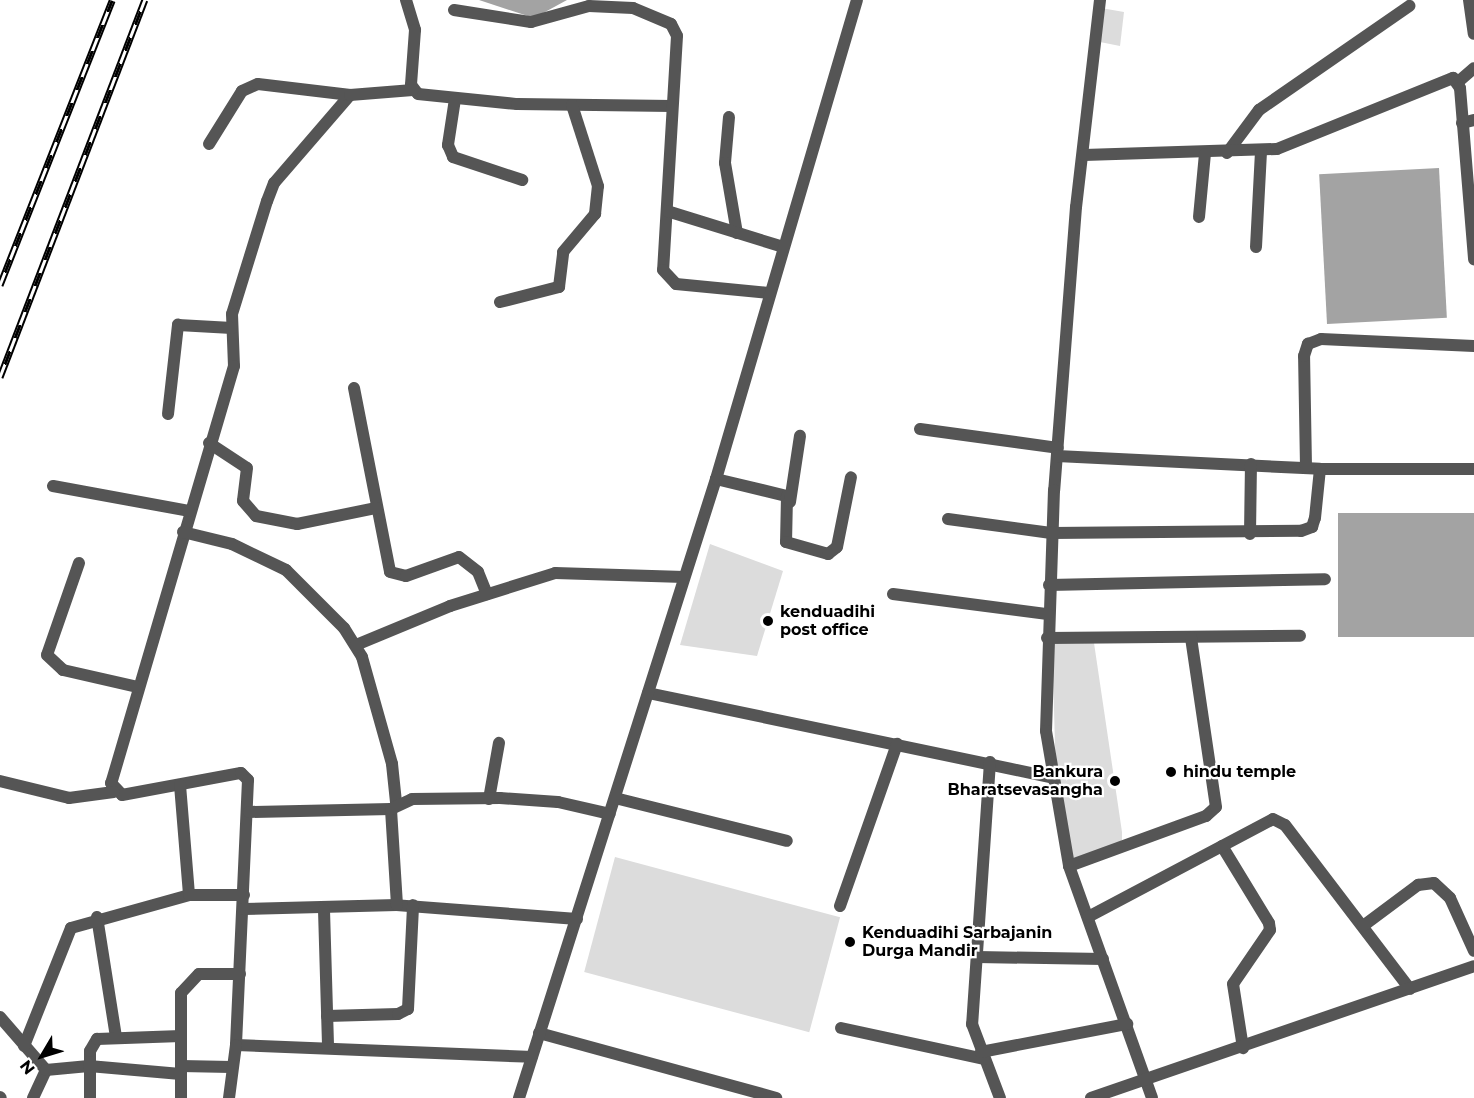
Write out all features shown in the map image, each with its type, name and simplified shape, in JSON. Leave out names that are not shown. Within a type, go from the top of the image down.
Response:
[{"type":"street","points":[[406,0],[415,30],[413,90]]},
{"type":"street","points":[[519,1098],[716,479],[857,0]]},
{"type":"street","points":[[1100,0],[1051,533],[1047,638],[1051,777],[1069,866],[1152,1098]]},
{"type":"street","points":[[1469,0],[1474,34]]},
{"type":"street","points":[[454,10],[531,22],[589,6],[622,4],[648,10],[675,29],[667,211],[662,261],[670,281],[770,293]]},
{"type":"street","points":[[1227,153],[1259,110],[1409,6]]},
{"type":"street","points":[[1458,82],[1474,68]]},
{"type":"street","points":[[1084,155],[1261,151],[1334,128],[1444,77],[1458,82]]},
{"type":"street","points":[[1458,82],[1468,121],[1474,260]]},
{"type":"street","points":[[209,144],[249,87],[272,84],[350,95],[413,90],[454,99],[572,105],[672,106]]},
{"type":"street","points":[[114,792],[115,765],[209,443],[234,366],[232,328],[274,183],[350,95]]},
{"type":"street","points":[[454,99],[448,145],[453,157],[522,180]]},
{"type":"street","points":[[500,302],[559,287],[563,252],[595,214],[598,186],[572,105]]},
{"type":"street","points":[[729,117],[725,163],[737,233]]},
{"type":"street","points":[[1256,247],[1261,151]]},
{"type":"street","points":[[1199,217],[1205,153]]},
{"type":"street","points":[[667,211],[783,247]]},
{"type":"street","points":[[168,414],[178,325],[232,328]]},
{"type":"street","points":[[1306,467],[1304,357],[1308,344],[1321,339],[1474,346]]},
{"type":"street","points":[[354,388],[390,572],[405,576],[459,557],[478,572],[487,594]]},
{"type":"street","points":[[920,429],[1057,452],[1320,469],[1474,469]]},
{"type":"street","points":[[800,436],[786,542],[832,554],[851,477]]},
{"type":"street","points":[[209,443],[247,468],[243,501],[256,516],[297,524],[376,508]]},
{"type":"street","points":[[1250,534],[1251,464]]},
{"type":"street","points":[[948,519],[1051,533],[1250,534],[1312,527],[1320,469]]},
{"type":"street","points":[[716,479],[781,493],[790,502]]},
{"type":"street","points":[[53,486],[189,511]]},
{"type":"street","points":[[183,531],[232,544],[286,570],[356,645],[392,764],[398,905]]},
{"type":"street","points":[[79,563],[46,655],[63,670],[137,687]]},
{"type":"street","points":[[356,645],[487,594],[571,571],[684,577]]},
{"type":"street","points":[[1049,585],[1325,579]]},
{"type":"street","points":[[893,594],[1048,614]]},
{"type":"street","points":[[1047,638],[1300,636]]},
{"type":"street","points":[[1069,866],[1206,816],[1216,807],[1191,638]]},
{"type":"street","points":[[648,693],[990,762],[1051,777]]},
{"type":"street","points":[[489,799],[499,743]]},
{"type":"street","points":[[840,906],[897,744]]},
{"type":"street","points":[[990,762],[972,1024],[1000,1098]]},
{"type":"street","points":[[0,781],[69,798],[114,792],[135,794],[241,773],[251,794],[236,1045],[228,1098]]},
{"type":"street","points":[[180,784],[189,895]]},
{"type":"street","points":[[615,798],[787,841]]},
{"type":"street","points":[[249,812],[394,806],[489,799],[558,802],[610,813]]},
{"type":"street","points":[[1088,917],[1222,846],[1262,821],[1280,822],[1410,989]]},
{"type":"street","points":[[1222,846],[1269,922],[1270,930],[1233,984],[1243,1048]]},
{"type":"street","points":[[1363,926],[1418,885],[1434,883],[1450,898],[1474,951]]},
{"type":"street","points":[[24,1046],[63,941],[71,928],[97,917],[189,895],[244,895]]},
{"type":"street","points":[[243,909],[324,910],[413,905],[577,919]]},
{"type":"street","points":[[327,1016],[398,1014],[408,1009],[413,905]]},
{"type":"street","points":[[324,910],[328,1048]]},
{"type":"street","points":[[97,917],[116,1037]]},
{"type":"street","points":[[977,957],[1103,959]]},
{"type":"street","points":[[1091,1098],[1243,1048],[1474,966]]},
{"type":"street","points":[[181,1098],[181,993],[192,977],[208,972],[240,974]]},
{"type":"street","points":[[0,1017],[46,1070]]},
{"type":"street","points":[[841,1029],[982,1055],[1126,1024]]},
{"type":"street","points":[[539,1033],[776,1098]]},
{"type":"street","points":[[90,1098],[89,1066],[93,1042],[116,1037],[181,1036]]},
{"type":"street","points":[[236,1045],[532,1057]]},
{"type":"street","points":[[46,1070],[89,1066],[181,1070],[231,1067]]},
{"type":"street","points":[[33,1098],[46,1070]]},
{"type":"shaded area","points":[[479,0],[567,0],[534,18]]},
{"type":"shaded area","points":[[1101,8],[1124,12],[1120,46],[1100,42]]},
{"type":"shaded area","points":[[1439,168],[1447,318],[1327,324],[1319,174]]},
{"type":"shaded area","points":[[1338,513],[1474,513],[1474,637],[1338,637]]},
{"type":"shaded area","points":[[710,544],[783,571],[757,656],[680,645]]},
{"type":"shaded area","points":[[1052,641],[1094,643],[1122,832],[1122,840],[1100,857],[1072,859],[1056,778]]},
{"type":"shaded area","points":[[615,857],[840,917],[809,1032],[584,972]]},
{"type":"railway","points":[[0,285],[112,0]]},
{"type":"railway","points":[[0,377],[145,0]]},
{"type":"place","name":"kenduadihi post office","points":[[768,621]]},
{"type":"place","name":"hindu temple","points":[[1171,772]]},
{"type":"place","name":"Bankura Bharatsevasangha","points":[[1115,781]]},
{"type":"place","name":"Kenduadihi Sarbajanin Durga Mandir","points":[[850,942]]}]
